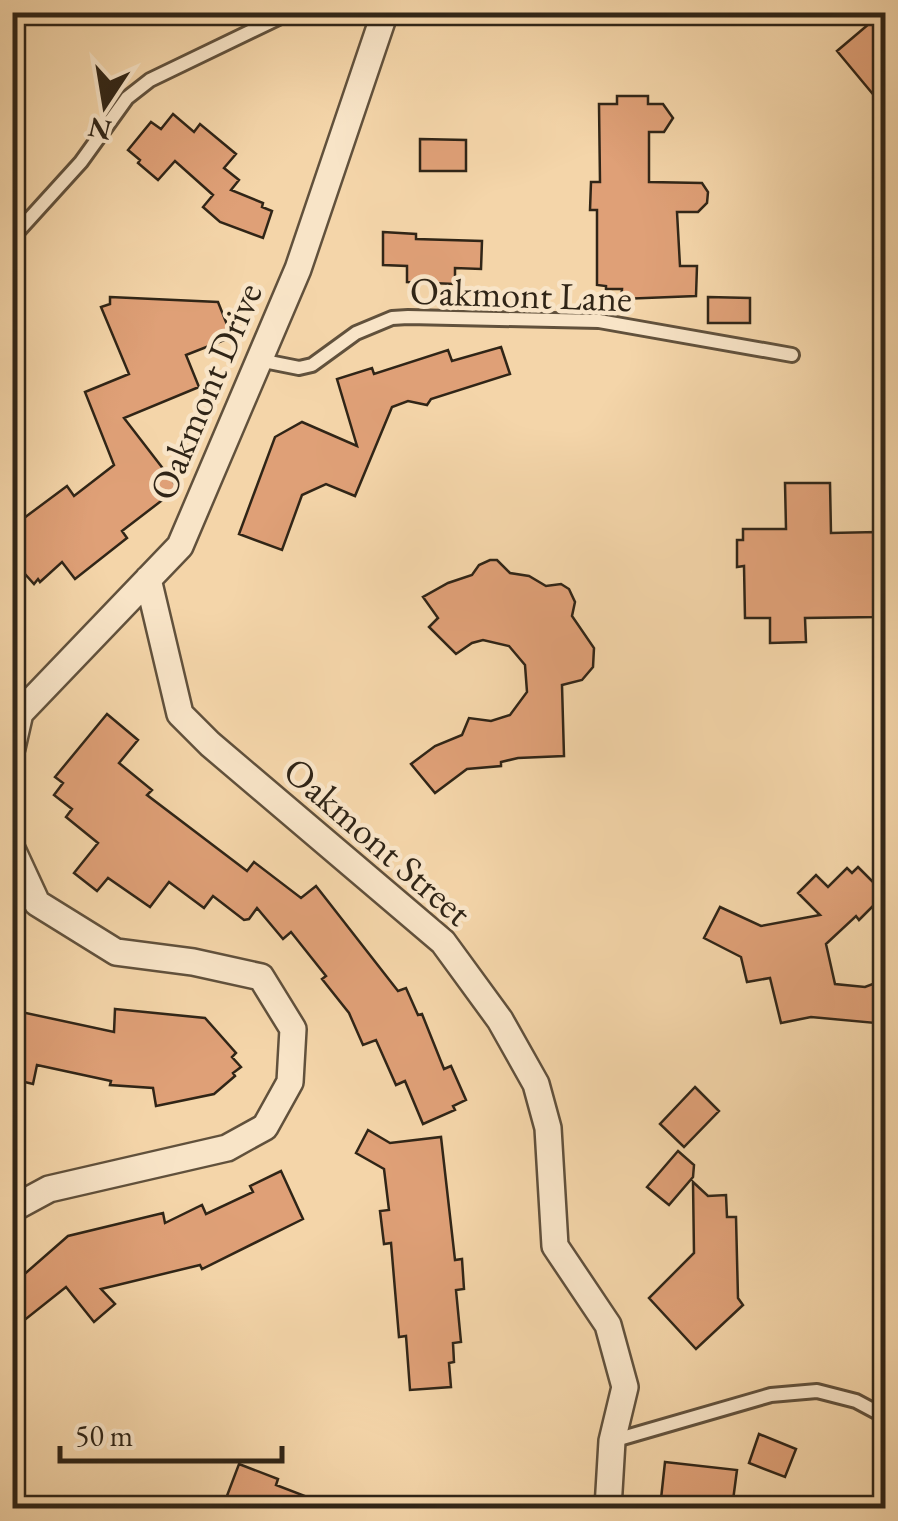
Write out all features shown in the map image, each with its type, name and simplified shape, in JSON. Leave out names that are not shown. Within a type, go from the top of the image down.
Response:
[{"type":"street","name":"Oakmont Drive","points":[[12,748],[20,714],[180,546],[298,269],[385,12]]},
{"type":"street","name":"Oakmont Street","points":[[148,580],[180,714],[210,744],[444,942],[500,1020],[536,1084],[548,1128],[555,1246],[608,1326],[625,1387],[612,1441],[608,1508]]},
{"type":"street","points":[[12,848],[37,903],[116,952],[193,962],[260,977],[294,1028],[290,1082],[266,1127],[228,1148],[49,1189],[12,1209]]},
{"type":"lane","points":[[12,238],[81,162],[127,98],[150,80],[291,12]]},
{"type":"lane","name":"Oakmont Lane","points":[[259,360],[289,366],[312,365],[366,328],[392,318],[408,317],[599,321],[792,355]]},
{"type":"lane","points":[[612,1441],[771,1395],[817,1392],[856,1401],[886,1417]]},
{"type":"building","points":[[883,12],[886,82],[872,93],[837,51]]},
{"type":"building","points":[[617,96],[648,96],[648,104],[663,104],[673,118],[664,132],[649,132],[649,182],[702,183],[708,192],[707,203],[698,212],[677,212],[680,266],[697,266],[696,296],[621,299],[622,289],[597,285],[597,210],[590,210],[591,182],[600,182],[599,104],[617,104]]},
{"type":"building","points":[[173,114],[194,132],[200,124],[236,154],[224,168],[239,180],[231,190],[263,203],[262,207],[272,211],[263,238],[220,222],[203,207],[213,195],[175,161],[158,180],[128,150],[151,122],[161,129]]},
{"type":"building","points":[[420,139],[466,140],[466,171],[420,171]]},
{"type":"building","points":[[383,232],[416,234],[416,239],[482,241],[481,269],[455,268],[455,284],[407,282],[407,266],[383,265]]},
{"type":"building","points":[[110,297],[218,302],[232,337],[186,355],[199,387],[124,418],[178,488],[122,531],[127,538],[75,579],[62,562],[40,582],[38,579],[34,584],[24,573],[12,583],[12,527],[67,486],[74,496],[114,465],[85,392],[129,374],[101,307],[110,304]]},
{"type":"building","points":[[708,297],[750,298],[750,323],[708,323]]},
{"type":"building","points":[[501,347],[510,374],[431,399],[427,405],[408,401],[392,407],[355,496],[326,484],[302,495],[282,550],[239,534],[275,437],[302,422],[357,446],[337,379],[372,368],[374,374],[448,350],[452,361]]},
{"type":"building","points":[[785,483],[830,483],[831,533],[877,532],[878,617],[805,618],[806,642],[770,643],[770,618],[745,618],[744,566],[737,567],[737,540],[743,540],[743,529],[786,529]]},
{"type":"building","points":[[497,560],[510,573],[529,576],[546,586],[561,584],[569,589],[575,602],[572,616],[594,648],[593,667],[582,680],[562,685],[564,756],[518,758],[501,762],[501,766],[467,769],[435,793],[411,764],[435,746],[462,735],[469,718],[491,721],[510,715],[527,692],[525,665],[509,646],[483,640],[456,654],[429,627],[438,618],[423,597],[472,575],[479,565]]},
{"type":"building","points":[[107,714],[138,740],[119,763],[152,790],[147,795],[247,871],[254,862],[301,898],[316,886],[398,991],[406,988],[418,1015],[422,1014],[444,1069],[451,1066],[466,1100],[453,1106],[455,1110],[423,1124],[405,1081],[396,1085],[376,1040],[363,1045],[349,1013],[322,979],[326,976],[291,932],[283,939],[257,908],[244,920],[213,896],[204,908],[169,882],[150,907],[108,878],[97,891],[74,873],[98,843],[66,817],[72,809],[54,795],[63,783],[55,777]]},
{"type":"building","points":[[858,867],[885,894],[859,920],[856,916],[826,944],[835,984],[865,987],[886,979],[886,1024],[811,1017],[781,1023],[770,978],[747,982],[741,957],[704,938],[720,907],[761,926],[820,915],[798,893],[816,875],[828,887],[847,868],[852,873]]},
{"type":"building","points":[[115,1009],[205,1018],[236,1053],[232,1057],[241,1067],[214,1094],[156,1106],[153,1088],[110,1085],[111,1081],[37,1065],[33,1084],[12,1079],[12,1010],[114,1032]]},
{"type":"building","points":[[695,1087],[719,1111],[684,1147],[660,1124]]},
{"type":"building","points":[[368,1130],[390,1143],[441,1137],[455,1260],[462,1259],[464,1289],[456,1290],[461,1342],[453,1343],[454,1362],[449,1363],[451,1387],[410,1390],[406,1336],[399,1337],[391,1243],[384,1244],[380,1211],[389,1210],[384,1169],[356,1153]]},
{"type":"building","points":[[678,1151],[694,1165],[693,1177],[669,1205],[647,1187]]},
{"type":"building","points":[[281,1171],[303,1219],[202,1269],[200,1265],[101,1289],[115,1304],[94,1322],[66,1287],[12,1330],[12,1285],[68,1236],[163,1213],[165,1223],[202,1205],[206,1214],[253,1192],[250,1186]]},
{"type":"building","points":[[693,1182],[708,1196],[726,1195],[727,1217],[736,1217],[738,1298],[743,1305],[696,1349],[649,1298],[694,1253]]},
{"type":"building","points":[[759,1434],[796,1449],[785,1477],[749,1463]]},
{"type":"building","points":[[665,1462],[737,1470],[732,1508],[660,1508]]},
{"type":"building","points":[[239,1464],[278,1479],[276,1485],[331,1508],[228,1508],[230,1503],[225,1501]]}]
